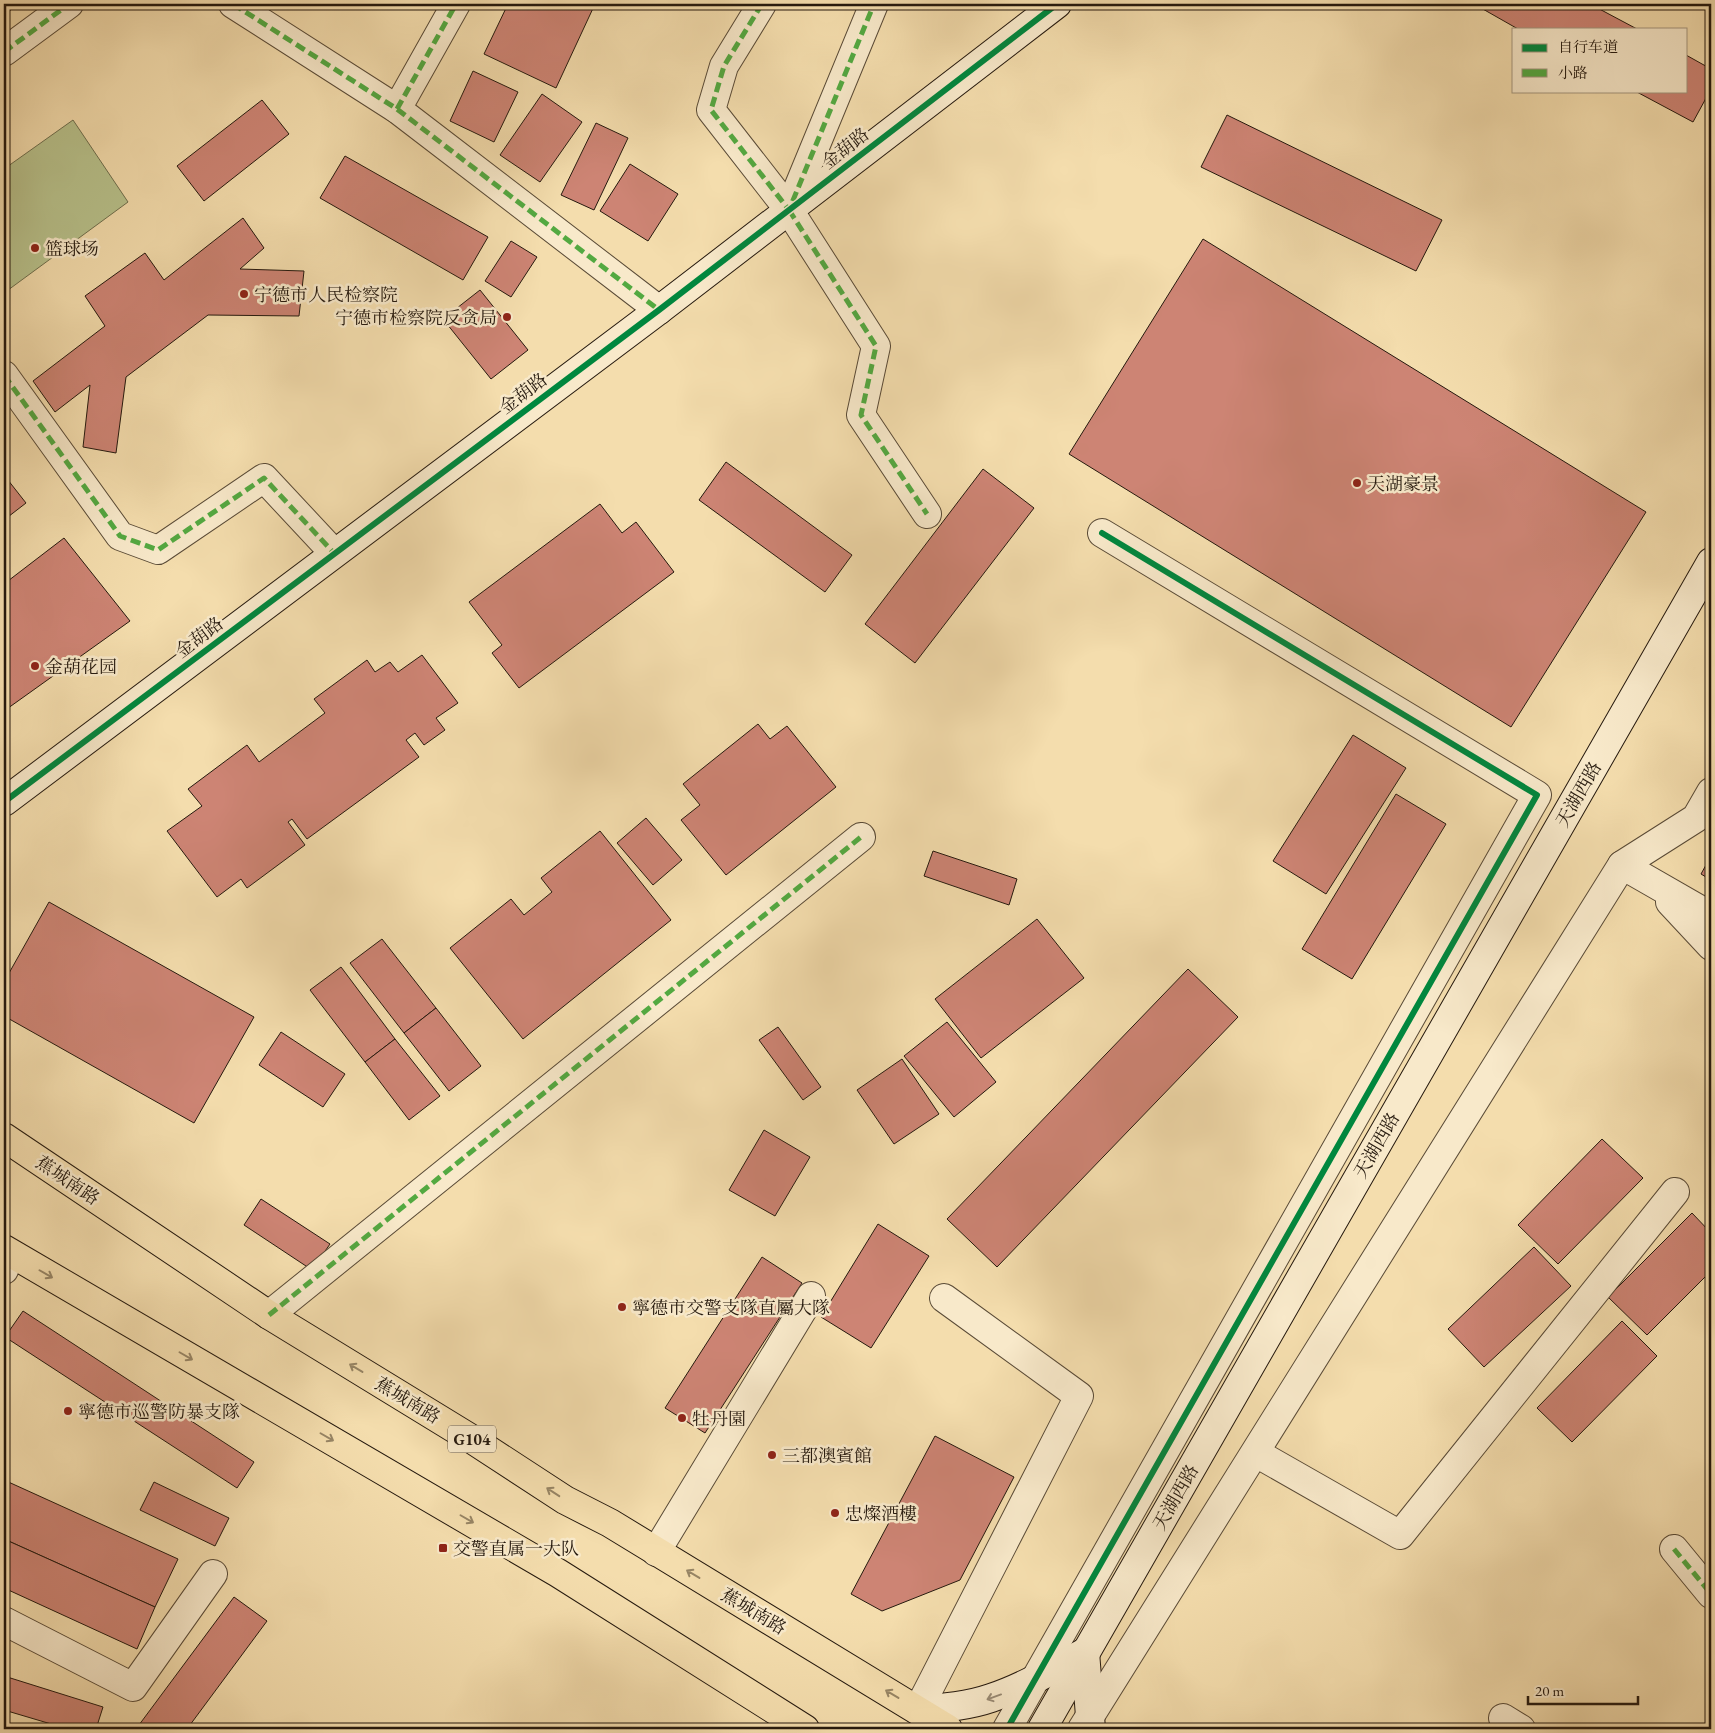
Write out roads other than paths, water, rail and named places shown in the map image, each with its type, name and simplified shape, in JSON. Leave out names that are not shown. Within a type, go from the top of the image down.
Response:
[{"type":"highway","name":"蕉城南路","points":[[4,1137],[269,1315],[470,1438],[565,1500],[610,1523],[948,1729]]},
{"type":"highway","points":[[6,1258],[558,1573],[805,1729]]},
{"type":"street","points":[[4,52],[69,4]]},
{"type":"street","points":[[233,4],[397,109],[659,310]]},
{"type":"street","points":[[397,109],[456,4]]},
{"type":"street","points":[[762,4],[724,66],[711,110],[789,210],[876,346],[861,415],[927,514]]},
{"type":"street","points":[[789,210],[874,4]]},
{"type":"street","name":"金葫路","points":[[4,802],[659,310],[1057,4]]},
{"type":"street","points":[[4,375],[120,536],[158,550],[264,478],[334,554]]},
{"type":"street","points":[[1007,1729],[1537,795],[1102,533]]},
{"type":"street","name":"天湖西路","points":[[1042,1729],[1711,562]]},
{"type":"street","points":[[1088,1725],[1622,865],[1696,818],[1711,792]]},
{"type":"street","points":[[269,1315],[861,837]]},
{"type":"street","points":[[1622,865],[1711,916]]},
{"type":"street","points":[[1651,881],[1711,946]]},
{"type":"street","points":[[1256,1453],[1400,1534],[1675,1192]]},
{"type":"street","points":[[656,1552],[811,1296]]},
{"type":"street","points":[[918,1710],[1079,1396],[944,1298]]},
{"type":"street","points":[[1674,1549],[1711,1594]]},
{"type":"street","points":[[4,1621],[133,1687],[213,1574]]},
{"type":"street","points":[[918,1710],[989,1699],[1035,1680],[1085,1652],[1088,1725]]},
{"type":"place","name":"篮球场","points":[[35,248]]},
{"type":"place","name":"宁德市人民检察院","points":[[244,294]]},
{"type":"place","name":"宁德市检察院反贪局","points":[[507,317]]},
{"type":"place","name":"天湖豪景","points":[[1357,483]]},
{"type":"place","name":"金葫花园","points":[[35,666]]},
{"type":"place","name":"寧德市交警支隊直屬大隊","points":[[622,1307]]},
{"type":"place","name":"寧德市巡警防暴支隊","points":[[68,1411]]},
{"type":"place","name":"牡丹園","points":[[682,1418]]},
{"type":"place","name":"三都澳賓館","points":[[772,1455]]},
{"type":"place","name":"忠燦酒樓","points":[[835,1513]]},
{"type":"place","name":"交警直属一大队","points":[[443,1548]]}]
